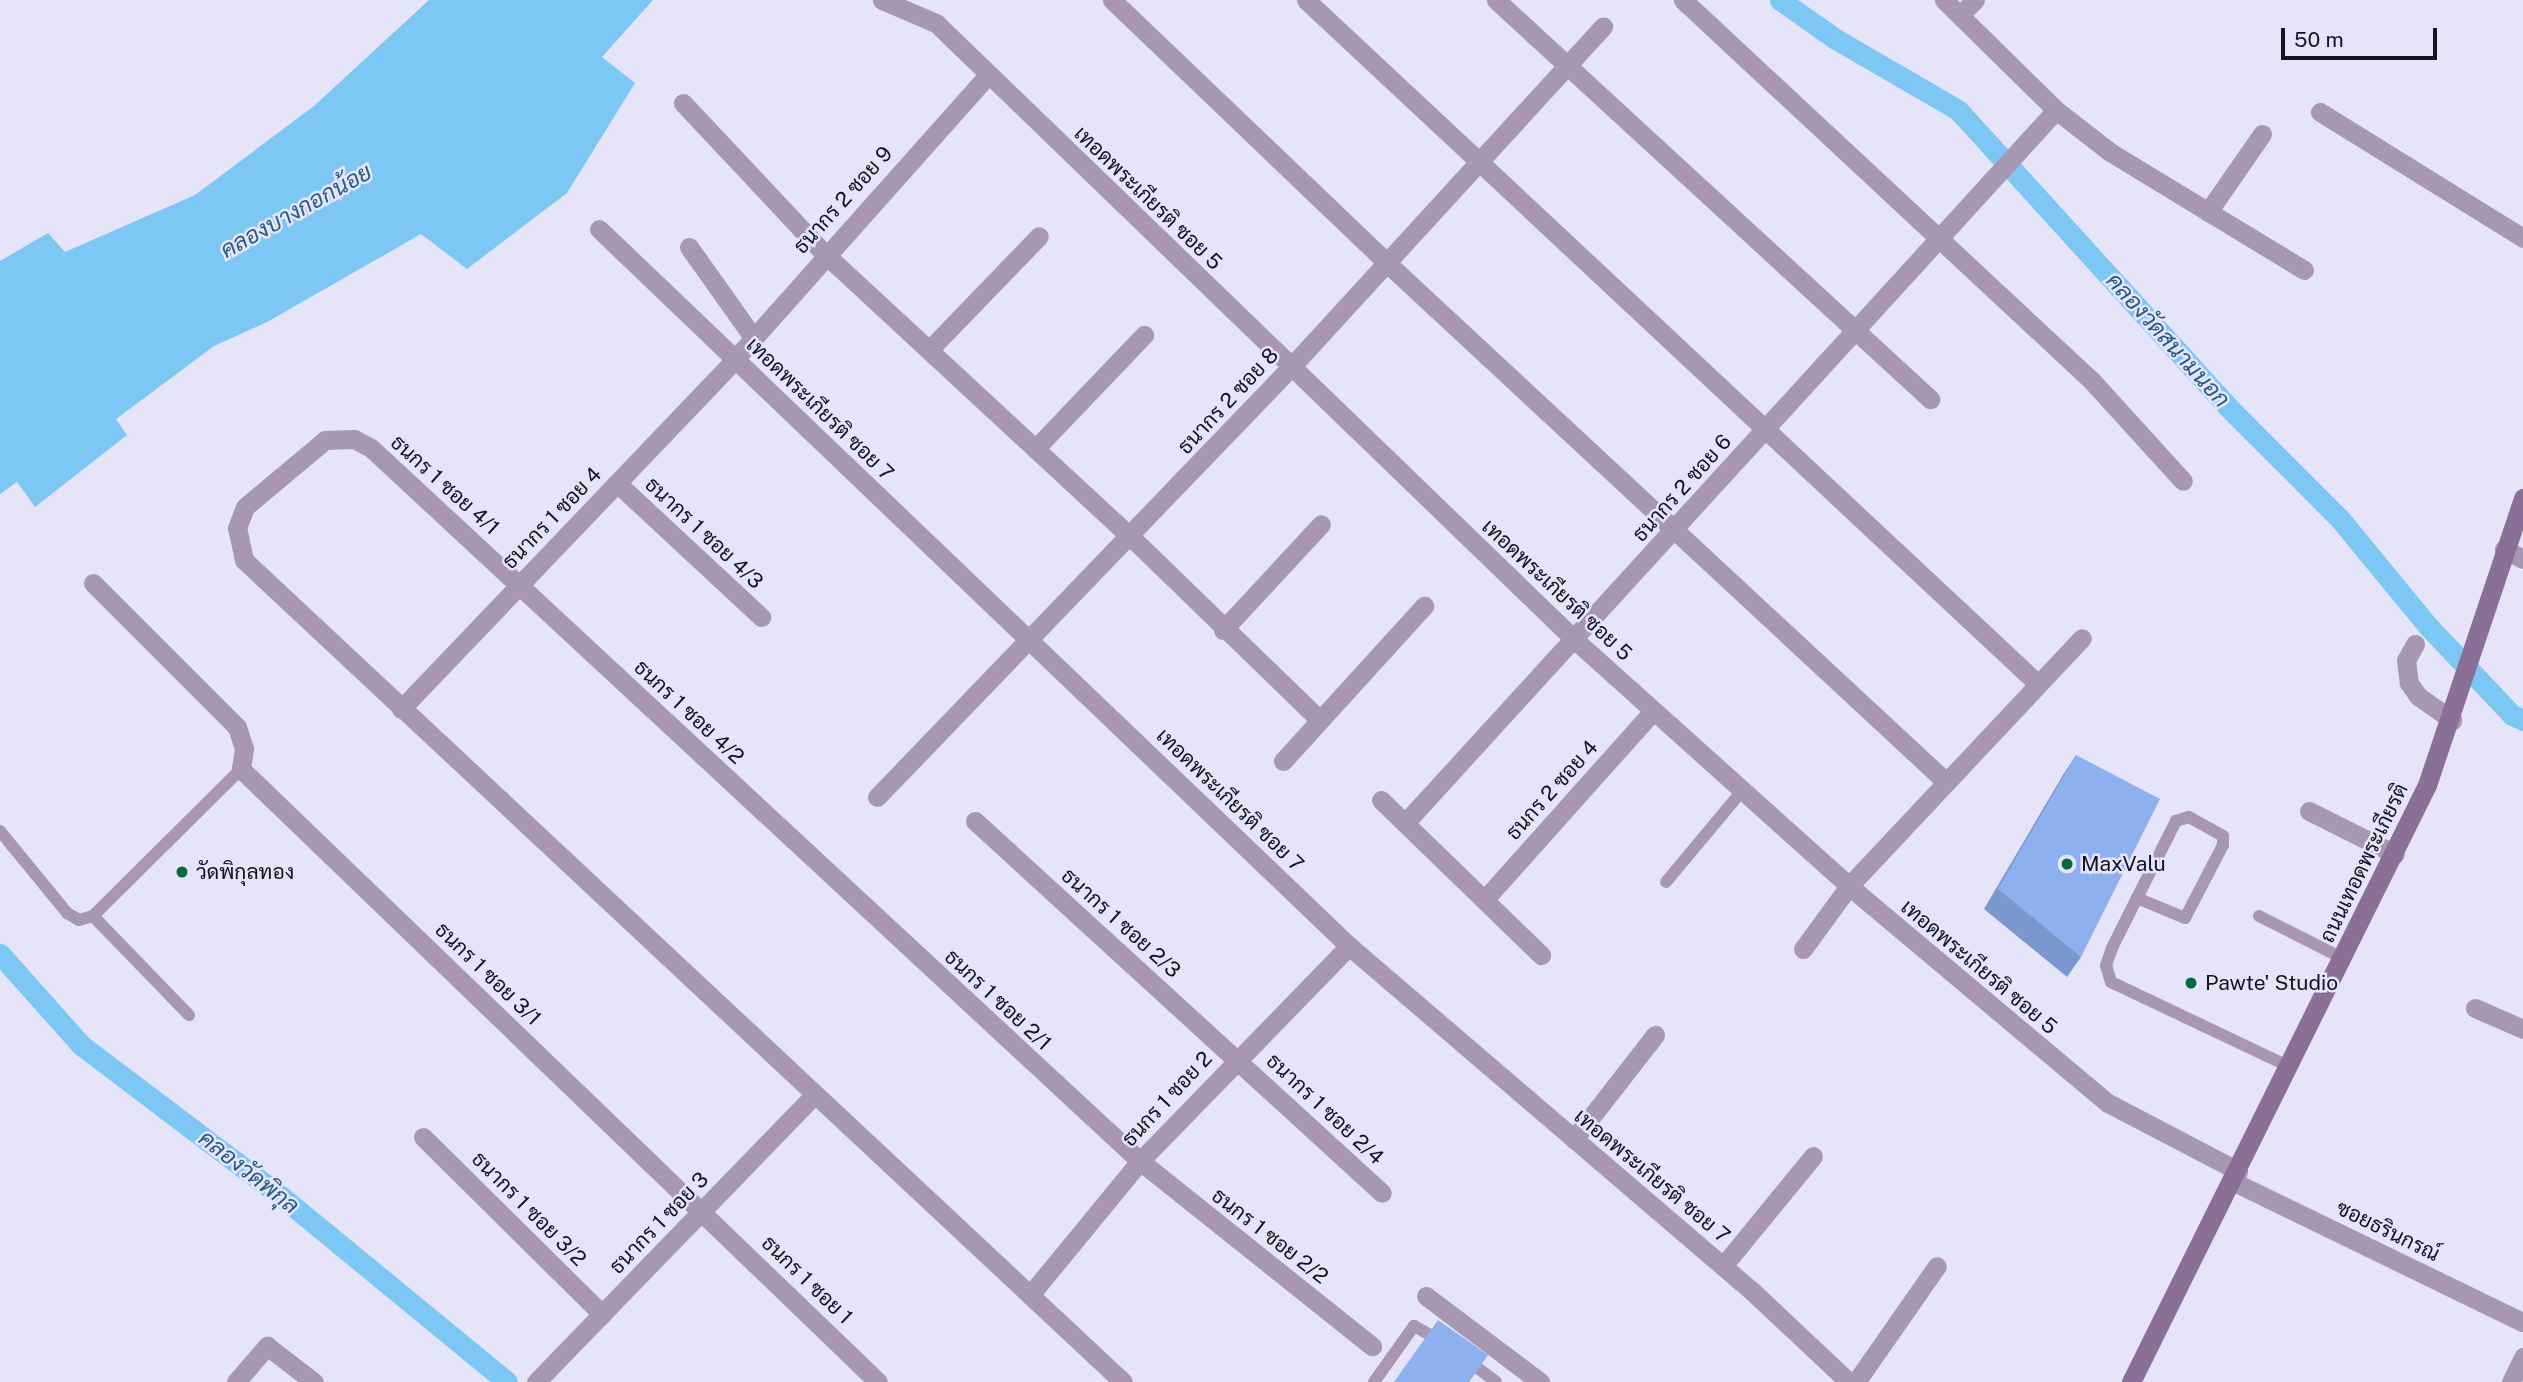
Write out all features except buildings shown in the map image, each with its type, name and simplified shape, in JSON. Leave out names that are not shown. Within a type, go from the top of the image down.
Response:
[{"type":"main road","name":"ถนนเทอดพระเกียรติ","points":[[2132,1382],[2395,854],[2452,720],[2476,635],[2523,498]]},
{"type":"street","name":"เทอดพระเกียรติ ซอย 5","points":[[882,0],[936,23],[1575,640],[1849,886],[2108,1103],[2235,1176]]},
{"type":"street","points":[[1112,0],[1387,263],[1946,782]]},
{"type":"street","points":[[1306,0],[1768,428],[2038,684]]},
{"type":"street","points":[[1496,0],[1930,399]]},
{"type":"street","points":[[1683,0],[1943,238],[2092,381],[2183,481]]},
{"type":"street","points":[[1944,0],[2056,110],[2110,152],[2304,270]]},
{"type":"street","points":[[1960,15],[1975,0]]},
{"type":"street","name":"ธนากร 2 ซอย 8","points":[[877,797],[1131,537],[1291,367],[1603,26]]},
{"type":"street","name":"ธนากร 2 ซอย 9","points":[[735,359],[825,254],[988,75]]},
{"type":"street","points":[[683,103],[825,254],[1131,537],[1223,630],[1319,719]]},
{"type":"street","name":"ธนากร 2 ซอย 6","points":[[1405,823],[1993,184],[2056,110]]},
{"type":"street","points":[[2320,112],[2523,239]]},
{"type":"street","points":[[2208,212],[2262,134]]},
{"type":"street","name":"เทอดพระเกียรติ ซอย 7","points":[[599,229],[1349,946],[1723,1266],[1849,1382]]},
{"type":"street","points":[[929,350],[1039,236]]},
{"type":"street","points":[[689,247],[753,337]]},
{"type":"street","points":[[1035,449],[1144,335]]},
{"type":"street","name":"ธนากร 1 ซอย 4","points":[[401,709],[735,359]]},
{"type":"street","name":"ธนกร 1 ซอย 4/1","points":[[401,709],[244,560],[237,545],[237,528],[246,506],[308,450],[341,436],[371,448],[520,584]]},
{"type":"street","name":"ธนากร 1 ซอย 4/3","points":[[617,483],[761,617]]},
{"type":"street","points":[[1223,630],[1321,524]]},
{"type":"street","points":[[2504,549],[2523,559]]},
{"type":"street","points":[[93,583],[237,727],[244,750],[241,769]]},
{"type":"street","name":"ธนกร 1 ซอย 4/2","points":[[520,584],[826,873]]},
{"type":"street","points":[[1283,761],[1424,606]]},
{"type":"street","points":[[1803,949],[1849,886],[2082,638]]},
{"type":"street","points":[[2415,644],[2406,660],[2409,683],[2418,696],[2452,720]]},
{"type":"street","points":[[401,709],[1123,1382]]},
{"type":"street","name":"ธนกร 2 ซอย 4","points":[[1485,899],[1653,711]]},
{"type":"street","name":"ธนกร 1 ซอย 3/1","points":[[241,769],[703,1212]]},
{"type":"street","points":[[1381,800],[1541,955]]},
{"type":"street","points":[[2309,811],[2395,854]]},
{"type":"street","name":"ธนากร 1 ซอย 2/3","points":[[975,821],[1236,1059]]},
{"type":"street","name":"ธนกร 1 ซอย 2/1","points":[[826,873],[1140,1161]]},
{"type":"street","name":"ธนกร 1 ซอย 2","points":[[1030,1295],[1140,1161],[1236,1059],[1349,946]]},
{"type":"street","points":[[2475,1009],[2523,1029]]},
{"type":"street","points":[[1574,1139],[1655,1035]]},
{"type":"street","name":"ธนากร 1 ซอย 2/4","points":[[1236,1059],[1382,1193]]},
{"type":"street","name":"ธนากร 1 ซอย 3","points":[[536,1382],[814,1095]]},
{"type":"street","name":"ธนากร 1 ซอย 3/2","points":[[423,1137],[602,1314]]},
{"type":"street","points":[[1723,1266],[1813,1156]]},
{"type":"street","name":"ธนกร 1 ซอย 2/2","points":[[1140,1161],[1372,1346]]},
{"type":"street","name":"ซอยธรินกรณ์","points":[[2235,1176],[2523,1322]]},
{"type":"street","name":"ธนกร 1 ซอย 1","points":[[703,1212],[878,1382]]},
{"type":"street","points":[[1856,1382],[1937,1266]]},
{"type":"street","points":[[1426,1296],[1540,1382]]},
{"type":"street","points":[[236,1382],[267,1346],[314,1382]]},
{"type":"street","points":[[2511,1382],[2523,1357]]},
{"type":"lane","points":[[0,831],[67,913],[79,920],[93,916],[241,769]]},
{"type":"lane","points":[[1667,883],[1742,791]]},
{"type":"lane","points":[[2137,898],[2185,918],[2223,845],[2223,836],[2189,817],[2176,821],[2137,898],[2106,965],[2111,982],[2290,1067]]},
{"type":"lane","points":[[93,916],[189,1016]]},
{"type":"lane","points":[[2259,916],[2344,959]]},
{"type":"lane","points":[[1374,1382],[1417,1325],[1495,1381]]},
{"type":"water","name":"คลองบางกอกน้อย","points":[[429,0],[653,0],[602,57],[635,83],[567,193],[467,269],[421,234],[267,322],[214,346],[116,419],[127,435],[35,507],[17,482],[0,494],[0,261],[48,233],[65,252],[195,195],[314,106]]},
{"type":"waterway","name":"คลองวัดสนามนอก","points":[[1780,0],[1834,38],[1958,110],[2228,407],[2340,519],[2427,625],[2512,715],[2523,720]]},
{"type":"waterway","name":"คลองวัดพิกุล","points":[[0,954],[81,1045],[282,1197],[507,1382]]},
{"type":"place","name":"MaxValu","points":[[2067,864]]},
{"type":"place","name":"วัดพิกุลทอง","points":[[182,872]]},
{"type":"place","name":"Pawte' Studio","points":[[2191,983]]}]
